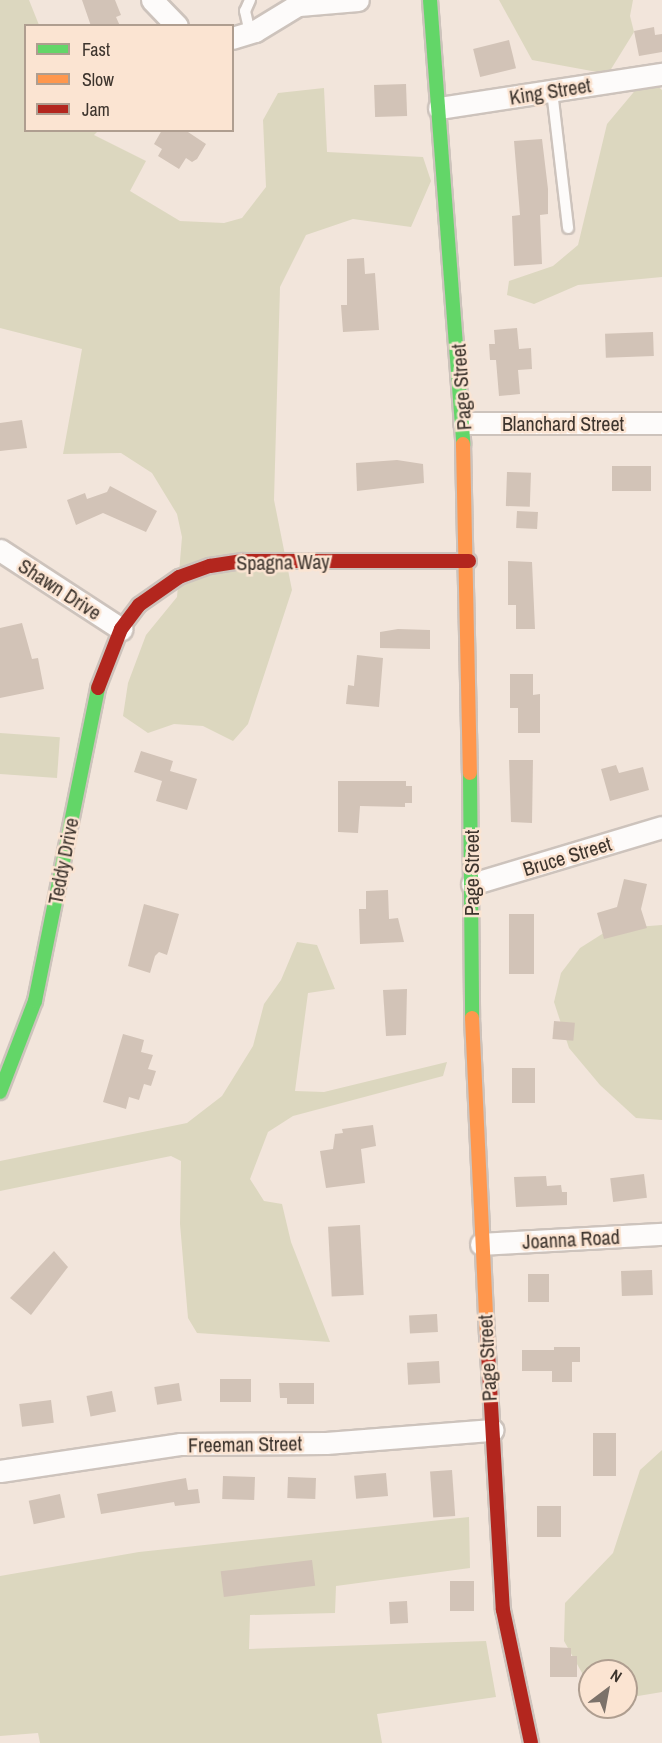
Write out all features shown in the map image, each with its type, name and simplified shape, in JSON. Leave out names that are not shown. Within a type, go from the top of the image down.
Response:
[{"type":"main road","name":"Page Street","points":[[430,0],[464,423],[468,561],[472,1045],[481,1244],[504,1610],[531,1743]]},
{"type":"main road","name":"Spagna Way","points":[[121,629],[157,590],[179,577],[210,566],[243,561],[468,561]]},
{"type":"main road","name":"Teddy Drive","points":[[0,1092],[33,1009],[100,679],[121,629]]},
{"type":"street","points":[[152,0],[175,24]]},
{"type":"street","points":[[241,35],[302,2],[358,0]]},
{"type":"street","name":"King Street","points":[[439,108],[662,74]]},
{"type":"street","name":"Blanchard Street","points":[[464,423],[662,423]]},
{"type":"street","name":"Shawn Drive","points":[[0,550],[121,629]]},
{"type":"street","name":"Bruce Street","points":[[472,884],[662,827]]},
{"type":"street","name":"Joanna Road","points":[[481,1244],[662,1234]]},
{"type":"street","name":"Freeman Street","points":[[0,1472],[181,1444],[326,1443],[492,1430]]},
{"type":"lane","points":[[241,35],[245,11],[250,0]]},
{"type":"lane","points":[[552,91],[568,228]]},
{"type":"shaded area","points":[[0,0],[29,0],[39,24],[24,24],[24,132],[97,132],[94,135],[146,161],[130,191],[180,221],[224,223],[242,218],[266,187],[263,120],[278,93],[324,88],[327,152],[423,157],[431,181],[411,227],[353,219],[306,235],[280,287],[274,500],[292,590],[248,724],[233,741],[203,726],[174,724],[148,733],[123,716],[128,683],[146,635],[177,597],[182,537],[177,514],[152,473],[121,453],[63,454],[82,349],[0,328]]},
{"type":"shaded area","points":[[499,0],[633,0],[630,16],[634,32],[608,74],[532,60]]},
{"type":"shaded area","points":[[654,83],[662,90],[662,277],[578,285],[534,304],[507,295],[509,281],[553,266],[578,245],[607,124],[638,87]]},
{"type":"shaded area","points":[[0,733],[60,737],[57,778],[0,774]]},
{"type":"shaded area","points":[[662,925],[662,1120],[636,1118],[600,1085],[569,1048],[554,1002],[561,973],[580,948],[610,929]]},
{"type":"shaded area","points":[[297,942],[317,945],[335,989],[308,993],[295,1091],[324,1092],[447,1062],[443,1076],[293,1116],[268,1132],[250,1179],[264,1201],[282,1204],[291,1242],[330,1342],[197,1333],[188,1318],[180,1224],[181,1161],[171,1156],[0,1191],[0,1161],[187,1123],[222,1096],[253,1046],[264,1004],[281,980]]},
{"type":"shaded area","points":[[662,1450],[662,1692],[638,1696],[638,1659],[578,1659],[578,1666],[564,1641],[565,1603],[613,1553],[640,1470]]},
{"type":"shaded area","points":[[469,1517],[470,1568],[336,1586],[335,1613],[250,1615],[249,1649],[486,1641],[496,1697],[377,1714],[382,1743],[40,1743],[38,1733],[0,1736],[0,1576],[139,1552]]},
{"type":"building","points":[[82,0],[115,0],[121,15],[116,17],[119,24],[90,24]]},
{"type":"building","points":[[654,27],[655,35],[662,34],[662,52],[639,56],[634,31]]},
{"type":"building","points":[[509,40],[516,68],[480,77],[473,49]]},
{"type":"building","points":[[406,84],[407,116],[375,117],[374,85]]},
{"type":"building","points":[[161,132],[188,132],[206,144],[197,159],[192,162],[186,158],[179,169],[158,156],[162,149],[154,144]]},
{"type":"building","points":[[542,139],[548,189],[548,214],[540,215],[542,264],[514,266],[512,216],[520,215],[514,141]]},
{"type":"building","points":[[364,258],[365,274],[375,273],[379,330],[343,332],[341,305],[347,305],[347,259]]},
{"type":"building","points":[[517,328],[519,349],[531,348],[532,369],[518,370],[520,394],[499,396],[496,360],[490,360],[489,344],[495,344],[494,330]]},
{"type":"building","points":[[653,332],[654,356],[606,358],[605,334]]},
{"type":"building","points":[[22,420],[27,448],[0,451],[0,423]]},
{"type":"building","points":[[397,460],[423,464],[424,483],[357,491],[356,463]]},
{"type":"building","points":[[612,466],[651,466],[651,491],[612,491]]},
{"type":"building","points":[[507,472],[531,473],[530,507],[506,506]]},
{"type":"building","points":[[110,486],[157,511],[146,532],[103,513],[76,525],[67,500],[85,493],[87,499],[107,492]]},
{"type":"building","points":[[517,511],[538,512],[537,529],[516,528]]},
{"type":"building","points":[[508,561],[532,562],[535,629],[516,629],[516,605],[508,605]]},
{"type":"building","points":[[22,623],[32,659],[38,658],[44,689],[0,698],[0,628]]},
{"type":"building","points":[[398,629],[430,630],[430,649],[380,648],[380,632]]},
{"type":"building","points":[[357,655],[383,658],[379,707],[346,704],[348,685],[354,686]]},
{"type":"building","points":[[510,674],[533,674],[533,695],[540,694],[540,733],[518,733],[518,708],[510,708]]},
{"type":"building","points":[[141,751],[173,761],[170,771],[197,779],[187,810],[156,801],[162,781],[134,772]]},
{"type":"building","points":[[509,760],[533,760],[532,823],[511,822]]},
{"type":"building","points":[[616,765],[619,773],[643,767],[649,790],[610,801],[601,769]]},
{"type":"building","points":[[338,781],[406,781],[406,786],[412,786],[412,803],[405,803],[405,807],[360,806],[358,833],[338,832]]},
{"type":"building","points":[[624,879],[647,884],[641,909],[647,928],[604,939],[597,913],[617,907]]},
{"type":"building","points":[[388,890],[389,919],[398,918],[404,942],[360,944],[359,909],[366,909],[366,891]]},
{"type":"building","points":[[144,904],[179,914],[167,955],[159,952],[155,956],[150,973],[128,966]]},
{"type":"building","points":[[509,914],[534,914],[534,974],[509,974]]},
{"type":"building","points":[[407,989],[406,1035],[386,1036],[383,990]]},
{"type":"building","points":[[554,1021],[575,1023],[573,1041],[552,1039]]},
{"type":"building","points":[[123,1034],[144,1040],[141,1052],[153,1055],[148,1069],[156,1071],[151,1086],[144,1084],[139,1100],[129,1097],[126,1109],[103,1102]]},
{"type":"building","points":[[512,1068],[535,1068],[535,1103],[512,1103]]},
{"type":"building","points":[[373,1125],[376,1146],[361,1149],[365,1183],[326,1188],[320,1151],[333,1149],[335,1134],[343,1133],[342,1129]]},
{"type":"building","points":[[644,1174],[647,1198],[613,1202],[610,1178]]},
{"type":"building","points":[[546,1176],[547,1186],[561,1185],[562,1192],[567,1192],[567,1205],[516,1207],[514,1177]]},
{"type":"building","points":[[360,1225],[364,1295],[332,1297],[328,1227]]},
{"type":"building","points":[[54,1251],[68,1267],[31,1315],[10,1298]]},
{"type":"building","points":[[652,1270],[653,1295],[622,1296],[621,1271]]},
{"type":"building","points":[[528,1274],[549,1274],[549,1302],[528,1302]]},
{"type":"building","points":[[437,1314],[438,1332],[410,1333],[409,1315]]},
{"type":"building","points":[[554,1347],[580,1347],[580,1362],[572,1362],[572,1382],[552,1382],[552,1371],[522,1371],[522,1350],[554,1350]]},
{"type":"building","points":[[439,1361],[440,1383],[408,1385],[407,1363]]},
{"type":"building","points":[[220,1379],[251,1379],[251,1402],[220,1402]]},
{"type":"building","points":[[179,1383],[182,1401],[157,1405],[154,1387]]},
{"type":"building","points":[[279,1383],[314,1383],[314,1404],[287,1404],[287,1398],[280,1398]]},
{"type":"building","points":[[112,1391],[116,1412],[90,1417],[86,1396]]},
{"type":"building","points":[[51,1400],[54,1423],[22,1427],[19,1404]]},
{"type":"building","points":[[593,1433],[616,1433],[616,1476],[593,1476]]},
{"type":"building","points":[[452,1470],[455,1516],[433,1517],[430,1472]]},
{"type":"building","points":[[386,1473],[388,1496],[356,1499],[354,1476]]},
{"type":"building","points":[[223,1476],[255,1477],[254,1500],[222,1499]]},
{"type":"building","points":[[288,1477],[316,1478],[315,1499],[287,1498]]},
{"type":"building","points":[[186,1478],[188,1490],[198,1489],[200,1503],[175,1506],[174,1502],[101,1514],[97,1494]]},
{"type":"building","points":[[60,1494],[65,1517],[34,1524],[29,1501]]},
{"type":"building","points":[[537,1506],[561,1506],[561,1537],[537,1537]]},
{"type":"building","points":[[312,1560],[315,1586],[224,1597],[221,1571]]},
{"type":"building","points":[[450,1581],[474,1581],[474,1611],[450,1611]]},
{"type":"building","points":[[407,1601],[408,1623],[390,1624],[389,1602]]},
{"type":"building","points":[[550,1647],[571,1648],[571,1656],[577,1656],[577,1677],[550,1677]]},
{"type":"traffic: fast","points":[[430,0],[463,444]]},
{"type":"traffic: fast","points":[[0,1092],[35,1001],[98,688]]},
{"type":"traffic: fast","points":[[470,773],[472,1018]]},
{"type":"traffic: slow","points":[[463,444],[470,773]]},
{"type":"traffic: slow","points":[[472,1018],[487,1335]]},
{"type":"traffic: jam","points":[[98,688],[121,629],[139,605],[179,577],[210,566],[243,561],[469,561]]},
{"type":"traffic: jam","points":[[487,1335],[503,1610],[531,1743]]}]
